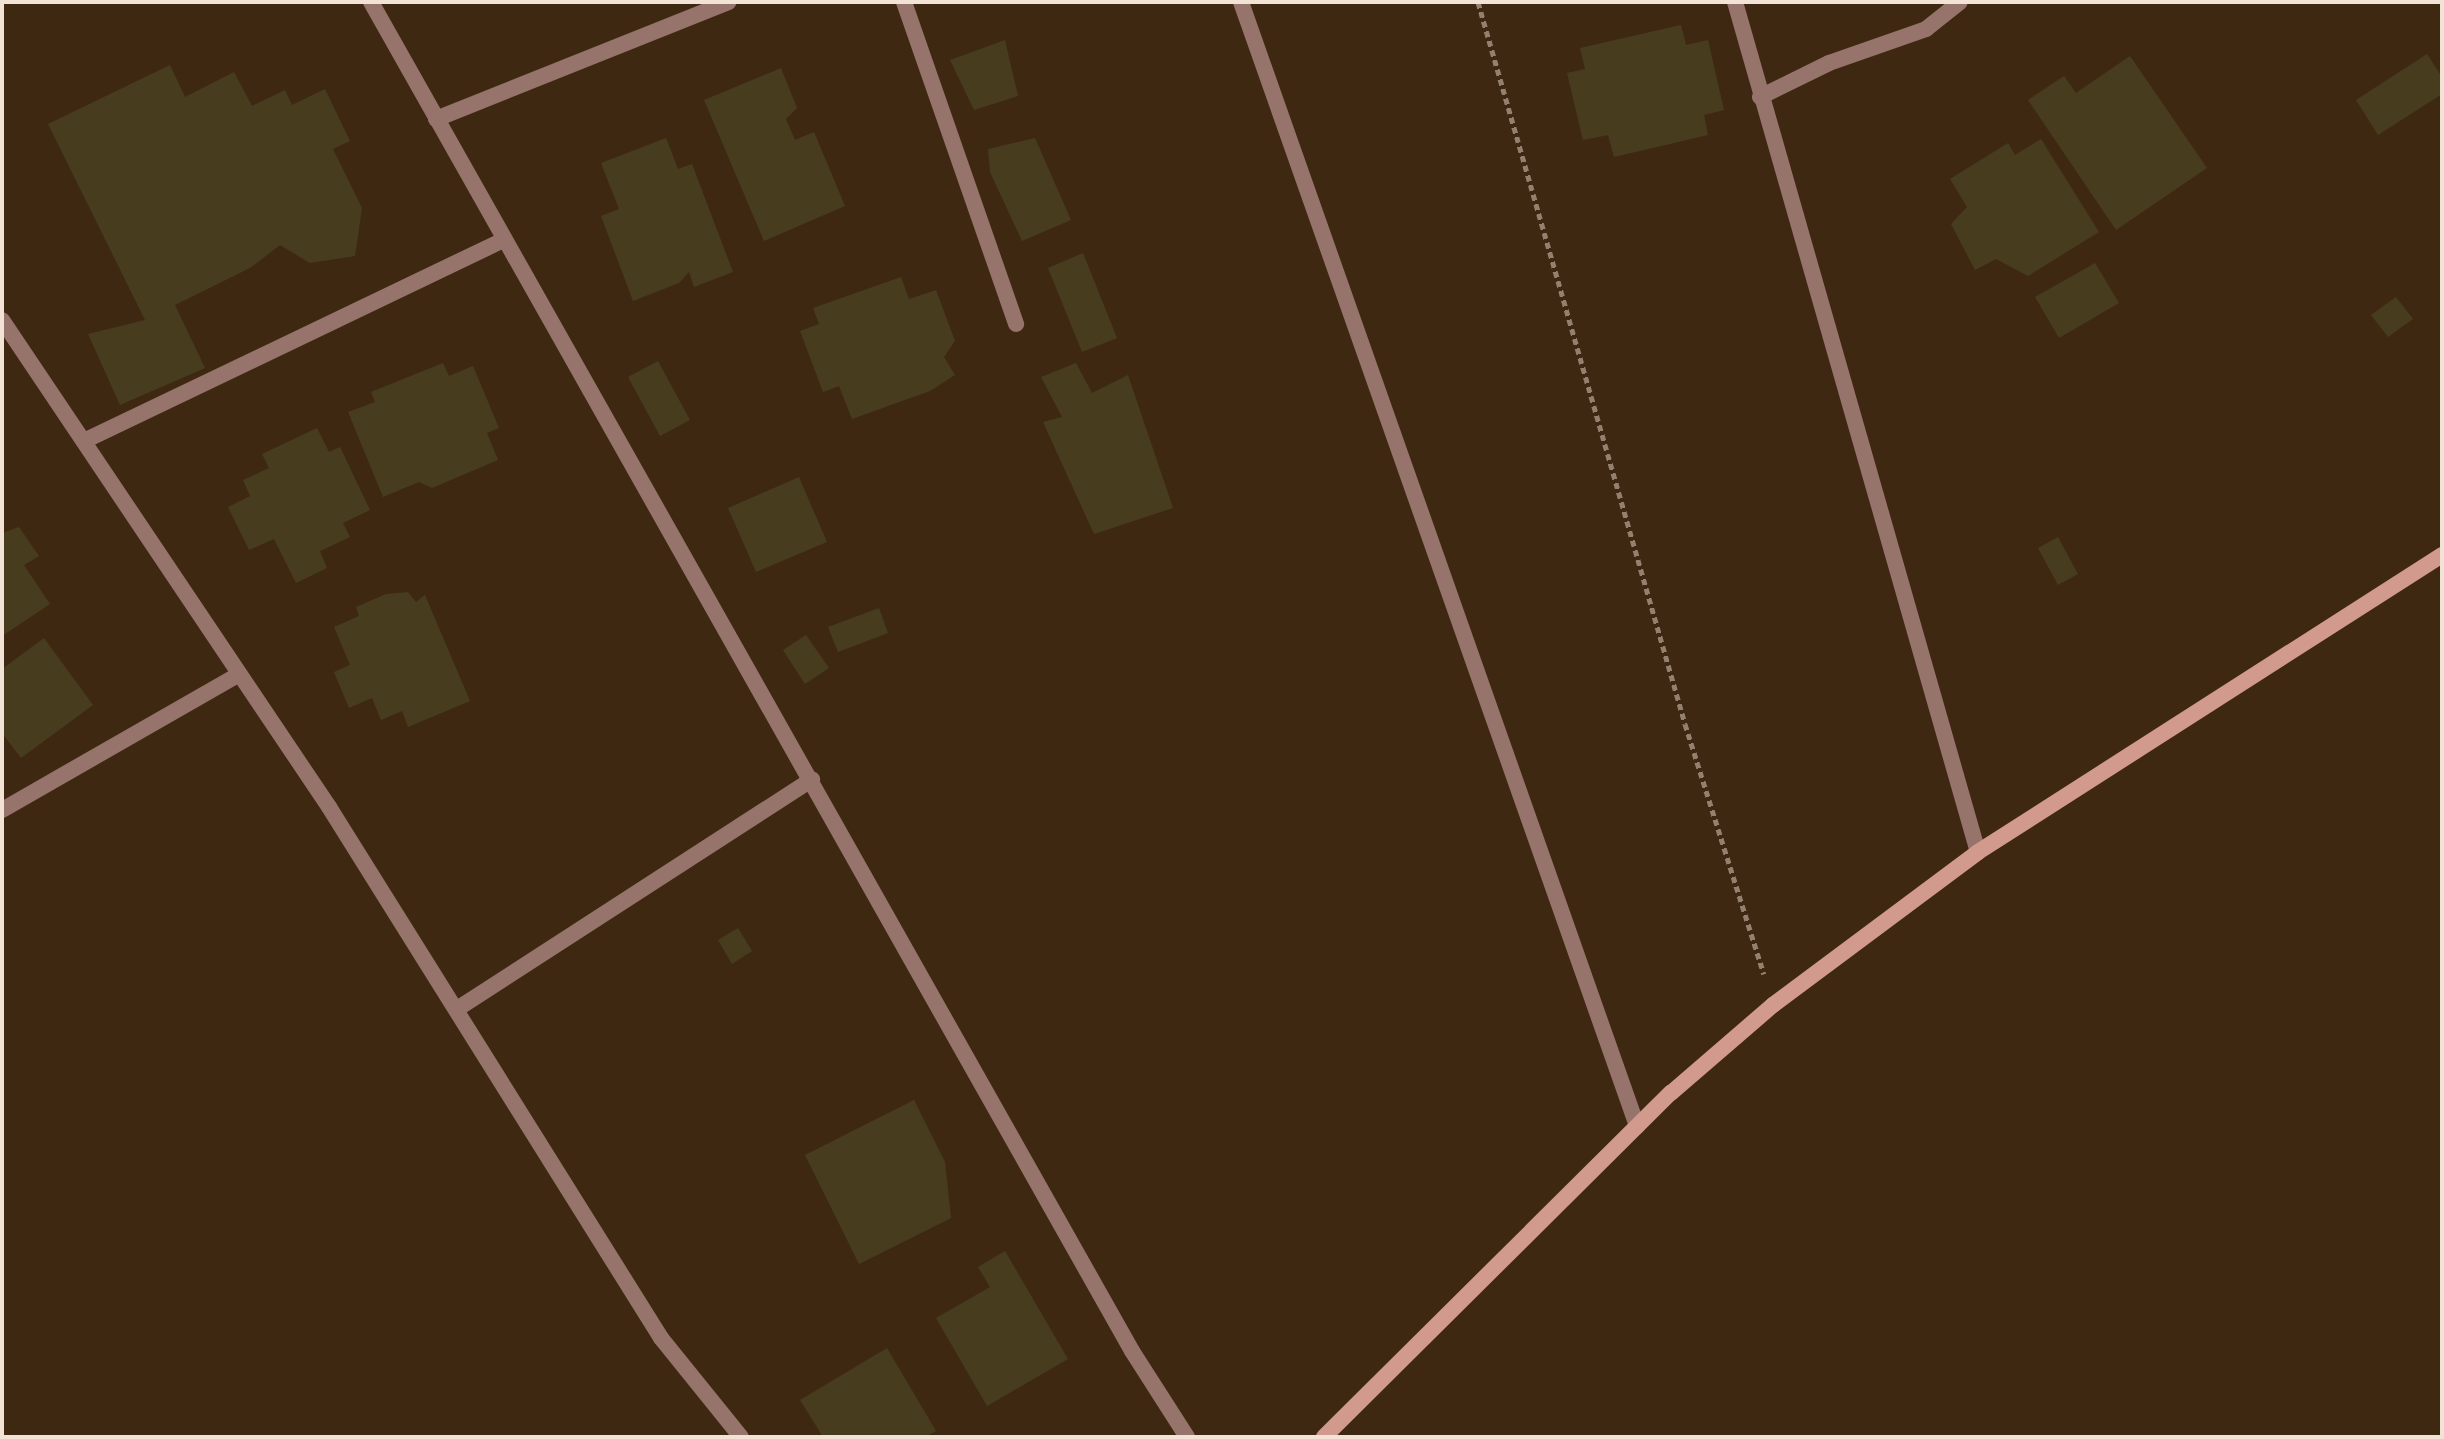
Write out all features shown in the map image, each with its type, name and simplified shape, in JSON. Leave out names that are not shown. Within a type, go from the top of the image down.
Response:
[{"type":"main road","points":[[1324,1437],[1637,1126],[1773,1005],[1978,852],[2442,555]]},
{"type":"street","points":[[371,2],[1132,1351],[1187,1437]]},
{"type":"street","points":[[436,119],[729,2]]},
{"type":"street","points":[[904,2],[1016,324]]},
{"type":"street","points":[[1241,2],[1637,1126]]},
{"type":"street","points":[[1735,2],[1978,852]]},
{"type":"street","points":[[1760,97],[1829,63],[1926,29],[1960,2]]},
{"type":"street","points":[[86,440],[503,240]]},
{"type":"street","points":[[2,320],[86,440],[457,1009],[661,1338],[741,1437]]},
{"type":"street","points":[[2,810],[239,674]]},
{"type":"street","points":[[457,1009],[812,779]]},
{"type":"path","points":[[1478,2],[1685,724],[1773,1005]]},
{"type":"building","points":[[1681,25],[1686,45],[1708,40],[1724,110],[1704,115],[1708,135],[1614,157],[1608,135],[1583,140],[1567,73],[1585,69],[1580,48]]},
{"type":"building","points":[[1005,40],[1018,96],[974,110],[950,60]]},
{"type":"building","points":[[2427,54],[2442,77],[2442,94],[2378,135],[2356,100]]},
{"type":"building","points":[[2130,56],[2207,168],[2116,230],[2028,100],[2064,76],[2076,93]]},
{"type":"building","points":[[170,65],[185,97],[234,72],[252,106],[285,90],[292,105],[325,89],[350,141],[333,149],[362,208],[355,256],[310,263],[280,245],[250,268],[175,305],[205,368],[120,405],[88,334],[145,320],[48,124]]},
{"type":"building","points":[[781,68],[797,108],[786,119],[795,140],[814,132],[845,206],[764,241],[704,100]]},
{"type":"building","points":[[666,138],[678,169],[692,164],[733,272],[694,287],[689,272],[679,283],[633,301],[601,216],[619,209],[601,163]]},
{"type":"building","points":[[1035,138],[1071,220],[1022,241],[990,172],[988,149]]},
{"type":"building","points":[[2041,139],[2099,232],[2028,276],[1996,259],[1975,270],[1951,224],[1967,207],[1950,179],[2008,143],[2015,155]]},
{"type":"building","points":[[1083,253],[1117,338],[1082,352],[1048,268]]},
{"type":"building","points":[[2095,263],[2119,303],[2059,338],[2035,297]]},
{"type":"building","points":[[901,277],[909,299],[936,290],[955,341],[944,357],[955,375],[930,391],[852,419],[839,386],[823,392],[800,331],[819,324],[813,308]]},
{"type":"building","points":[[2396,297],[2413,319],[2388,337],[2371,315]]},
{"type":"building","points":[[658,361],[690,420],[660,436],[628,377]]},
{"type":"building","points":[[443,363],[449,376],[473,366],[499,428],[487,433],[498,460],[432,488],[419,482],[383,497],[348,412],[375,402],[371,392]]},
{"type":"building","points":[[1076,363],[1092,393],[1128,375],[1173,508],[1094,534],[1043,422],[1062,417],[1041,377]]},
{"type":"building","points":[[317,428],[329,452],[340,447],[370,510],[343,523],[350,537],[320,551],[327,568],[296,583],[274,539],[249,550],[228,507],[250,496],[243,480],[269,468],[262,454]]},
{"type":"building","points":[[799,477],[827,542],[756,572],[728,508]]},
{"type":"building","points":[[19,527],[39,556],[24,565],[50,604],[2,636],[2,533]]},
{"type":"building","points":[[2058,537],[2078,574],[2058,585],[2038,548]]},
{"type":"building","points":[[408,592],[416,602],[425,595],[470,701],[408,727],[402,711],[381,720],[372,698],[349,708],[334,672],[350,665],[334,627],[359,616],[356,607],[386,594]]},
{"type":"building","points":[[879,608],[888,633],[838,652],[828,627]]},
{"type":"building","points":[[806,635],[829,668],[805,684],[783,650]]},
{"type":"building","points":[[44,638],[93,705],[21,758],[2,733],[2,669]]},
{"type":"building","points":[[738,928],[752,951],[732,964],[718,940]]},
{"type":"building","points":[[914,1100],[945,1162],[951,1218],[859,1264],[805,1155]]},
{"type":"building","points":[[1005,1251],[1068,1359],[987,1406],[936,1318],[990,1287],[978,1267]]},
{"type":"building","points":[[887,1348],[936,1431],[925,1437],[823,1437],[800,1400]]}]
